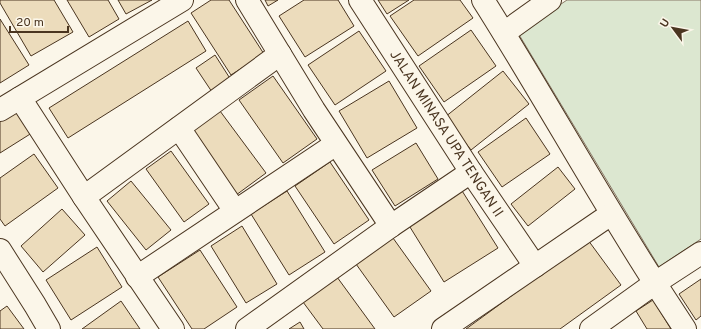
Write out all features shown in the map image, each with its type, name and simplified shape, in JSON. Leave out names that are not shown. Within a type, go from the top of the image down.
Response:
[{"type":"street","points":[[0,110],[182,0]]},
{"type":"street","points":[[247,0],[336,144],[391,226]]},
{"type":"street","name":"JALAN MINASA UPA TENGAN II","points":[[360,0],[471,172],[535,266]]},
{"type":"street","points":[[483,0],[611,214],[684,329]]},
{"type":"street","points":[[504,33],[550,0]]},
{"type":"street","points":[[84,197],[280,54]]},
{"type":"street","points":[[20,98],[84,197],[173,329]]},
{"type":"street","points":[[179,128],[235,211]]},
{"type":"street","points":[[137,277],[336,144]]},
{"type":"street","points":[[247,329],[391,226],[471,172]]},
{"type":"street","points":[[443,329],[611,214]]},
{"type":"street","points":[[0,250],[49,329]]},
{"type":"street","points":[[591,329],[655,283],[701,253]]},
{"type":"green space","points":[[567,0],[701,0],[701,239],[659,267],[518,33]]},
{"type":"building","points":[[0,0],[54,0],[73,32],[31,56],[0,3]]},
{"type":"building","points":[[67,0],[108,0],[119,19],[89,37]]},
{"type":"building","points":[[118,0],[152,0],[126,14]]},
{"type":"building","points":[[211,0],[229,0],[264,54],[231,75],[191,13]]},
{"type":"building","points":[[265,0],[278,0],[268,6]]},
{"type":"building","points":[[304,0],[338,0],[354,26],[305,57],[279,16]]},
{"type":"building","points":[[378,0],[409,0],[387,14]]},
{"type":"building","points":[[414,0],[460,0],[473,18],[418,56],[390,16]]},
{"type":"building","points":[[0,19],[29,65],[0,83]]},
{"type":"building","points":[[188,21],[206,51],[68,138],[49,108]]},
{"type":"building","points":[[471,30],[496,66],[444,102],[419,66]]},
{"type":"building","points":[[359,31],[386,71],[335,105],[308,65]]},
{"type":"building","points":[[215,55],[231,80],[212,92],[196,68]]},
{"type":"building","points":[[503,71],[529,104],[471,150],[445,117]]},
{"type":"building","points":[[273,76],[317,139],[283,163],[239,100]]},
{"type":"building","points":[[389,81],[417,128],[367,158],[339,111]]},
{"type":"building","points":[[20,106],[35,131],[0,153],[0,118]]},
{"type":"building","points":[[220,111],[266,173],[232,198],[186,135]]},
{"type":"building","points":[[526,118],[550,154],[502,187],[478,152]]},
{"type":"building","points":[[416,143],[438,179],[395,206],[372,170]]},
{"type":"building","points":[[171,151],[209,204],[184,222],[146,169]]},
{"type":"building","points":[[34,154],[58,188],[5,226],[0,219],[0,178]]},
{"type":"building","points":[[330,162],[369,220],[334,244],[295,186]]},
{"type":"building","points":[[558,167],[575,189],[528,226],[511,204]]},
{"type":"building","points":[[131,181],[171,230],[146,250],[107,201]]},
{"type":"building","points":[[459,186],[498,248],[444,282],[405,219]]},
{"type":"building","points":[[287,191],[325,252],[289,275],[251,214]]},
{"type":"building","points":[[62,209],[85,235],[43,272],[21,246]]},
{"type":"building","points":[[242,226],[277,284],[246,303],[211,246]]},
{"type":"building","points":[[393,238],[431,291],[394,317],[356,264]]},
{"type":"building","points":[[588,240],[621,285],[560,329],[466,329]]},
{"type":"building","points":[[97,247],[122,287],[71,320],[46,280]]},
{"type":"building","points":[[200,250],[237,307],[204,329],[192,329],[158,277]]},
{"type":"building","points":[[337,277],[375,329],[323,329],[303,302]]},
{"type":"building","points":[[701,279],[701,316],[696,320],[679,294]]},
{"type":"building","points":[[653,300],[671,329],[647,329],[636,311]]},
{"type":"building","points":[[121,301],[140,329],[82,329]]},
{"type":"building","points":[[7,306],[24,329],[0,329],[0,311]]},
{"type":"building","points":[[300,322],[304,329],[289,329]]}]
